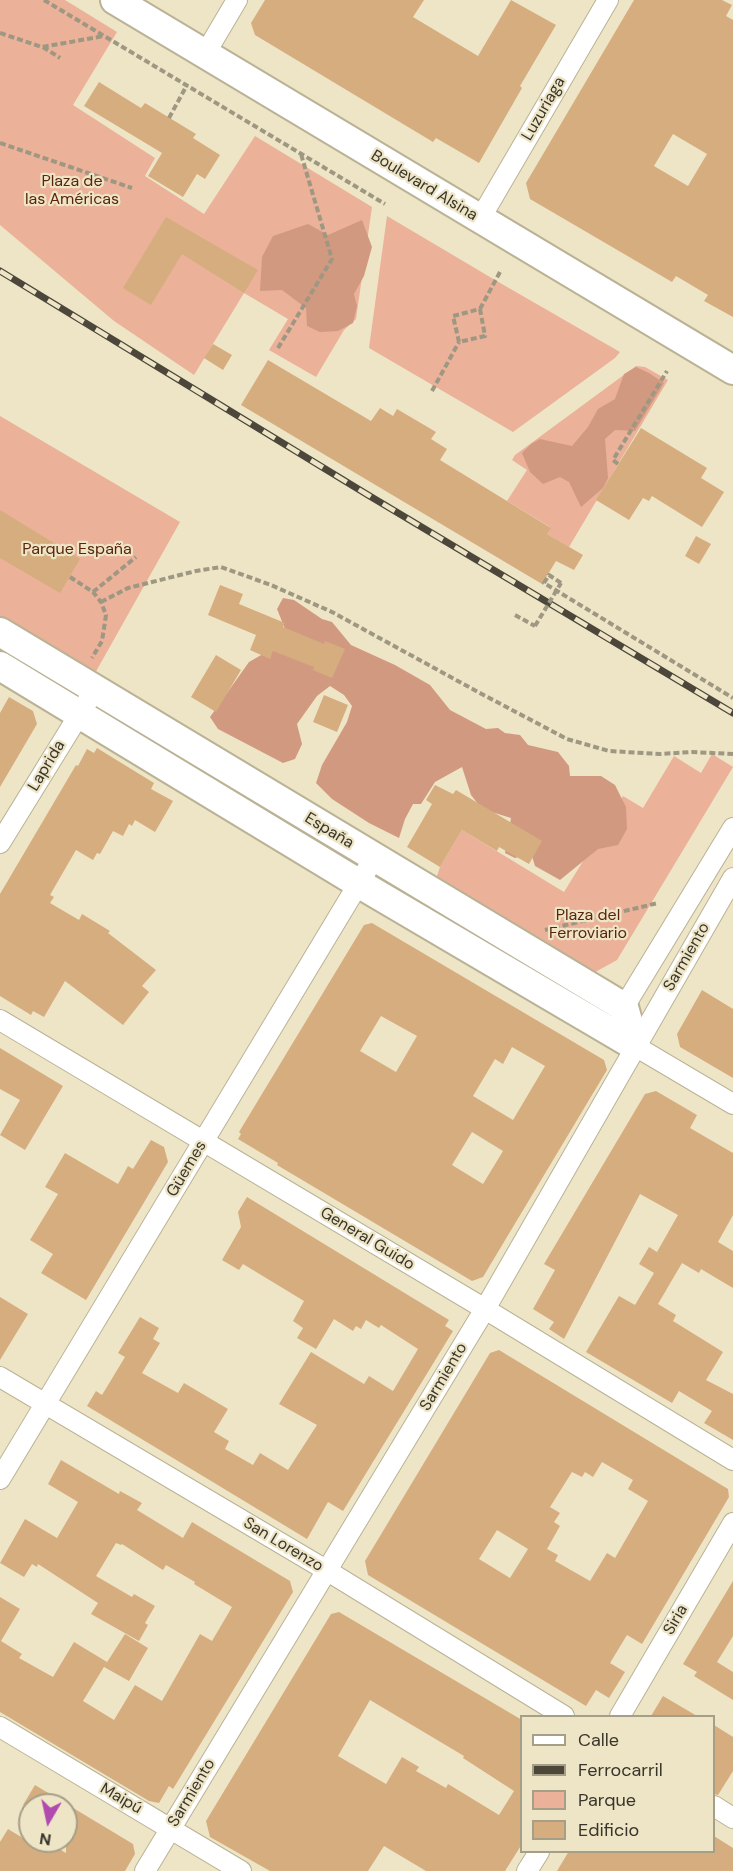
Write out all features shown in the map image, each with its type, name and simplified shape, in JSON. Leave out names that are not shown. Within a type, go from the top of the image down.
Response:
[{"type":"street","name":"Boulevard Alsina","points":[[115,0],[733,370]]},
{"type":"street","points":[[205,54],[237,0]]},
{"type":"street","name":"Luzuriaga","points":[[480,219],[608,0]]},
{"type":"street","name":"España","points":[[0,632],[92,675],[374,858],[624,1007]]},
{"type":"street","name":"España","points":[[0,666],[358,883],[733,1104]]},
{"type":"street","name":"Laprida","points":[[0,843],[79,714],[92,675]]},
{"type":"street","name":"Sarmiento","points":[[624,1007],[733,828]]},
{"type":"street","name":"Güemes","points":[[0,1479],[374,858]]},
{"type":"street","name":"Sarmiento","points":[[145,1871],[486,1309],[733,878]]},
{"type":"street","points":[[624,1007],[635,1046]]},
{"type":"street","name":"General Guido","points":[[0,1020],[486,1309],[733,1460]]},
{"type":"street","name":"San Lorenzo","points":[[0,1377],[326,1570],[562,1715]]},
{"type":"street","name":"Siria","points":[[621,1715],[733,1523]]},
{"type":"street","name":"Maipú","points":[[0,1727],[242,1871]]},
{"type":"street","points":[[715,1807],[733,1818]]},
{"type":"street","points":[[527,1871],[538,1853]]},
{"type":"path","points":[[44,0],[385,204]]},
{"type":"path","points":[[0,33],[42,47],[60,58]]},
{"type":"path","points":[[42,47],[104,36]]},
{"type":"path","points":[[169,117],[187,85]]},
{"type":"path","points":[[0,143],[132,189]]},
{"type":"path","points":[[278,348],[332,260],[300,153]]},
{"type":"path","points":[[459,342],[485,336],[480,309],[500,272]]},
{"type":"path","points":[[432,391],[459,342],[453,316],[480,309]]},
{"type":"path","points":[[618,464],[613,460],[667,371]]},
{"type":"path","points":[[93,592],[136,557]]},
{"type":"path","points":[[101,602],[128,588],[221,567],[271,585],[332,612],[567,739],[609,751],[733,754]]},
{"type":"path","points":[[515,615],[536,626],[561,582],[549,575],[544,584],[733,698]]},
{"type":"path","points":[[69,577],[93,592],[101,602],[106,615],[102,641],[92,675]]},
{"type":"path","points":[[536,933],[658,903]]},
{"type":"green space","name":"Plaza de las Américas","points":[[0,0],[65,0],[117,32],[73,105],[155,158],[145,176],[204,214],[255,136],[372,207],[356,319],[344,330],[316,377],[269,350],[288,319],[244,293],[194,375],[114,321],[0,225]]},
{"type":"green space","points":[[387,216],[620,352],[615,358],[513,432],[369,348]]},
{"type":"green space","points":[[636,366],[645,367],[668,380],[569,547],[547,534],[550,527],[507,501],[527,470],[512,460],[515,455]]},
{"type":"green space","name":"Parque España","points":[[0,416],[180,522],[94,675],[0,619]]},
{"type":"green space","name":"Plaza del Ferroviario","points":[[712,754],[733,767],[617,960],[590,975],[435,882],[440,867],[462,830],[564,892],[623,796],[643,808],[674,756],[701,773]]},
{"type":"shaded area","points":[[362,220],[372,247],[364,276],[354,294],[357,306],[353,323],[338,331],[320,332],[307,326],[306,308],[282,290],[260,291],[262,257],[273,236],[308,224],[328,235]]},
{"type":"shaded area","points":[[636,367],[664,383],[635,431],[615,430],[605,439],[608,478],[603,488],[581,507],[569,482],[560,477],[543,484],[530,472],[522,453],[540,439],[572,446],[588,427],[598,409],[615,399],[624,374]]},
{"type":"shaded area","points":[[283,598],[294,600],[322,619],[332,622],[351,645],[395,665],[430,685],[450,710],[486,729],[498,728],[505,733],[520,735],[528,745],[558,752],[569,766],[570,776],[601,776],[615,785],[626,807],[627,829],[618,845],[598,849],[560,880],[535,866],[531,853],[515,858],[505,853],[511,818],[482,809],[471,795],[462,767],[435,782],[421,804],[413,804],[399,838],[369,823],[332,799],[316,783],[322,765],[347,722],[352,706],[344,695],[330,686],[317,696],[297,724],[302,744],[295,759],[283,763],[218,729],[210,717],[249,662],[289,639],[277,609]]},
{"type":"building","points":[[265,0],[424,0],[413,17],[478,56],[511,0],[556,25],[479,163],[436,138],[433,142],[255,35],[251,23]]},
{"type":"building","points":[[634,0],[722,0],[732,5],[726,16],[733,20],[733,317],[704,301],[708,295],[676,276],[672,282],[530,199],[526,183]],"holes":[[[673,134],[707,154],[688,186],[654,166]]]},
{"type":"building","points":[[99,82],[141,108],[145,103],[196,134],[193,138],[220,155],[205,179],[197,174],[183,197],[148,176],[162,153],[84,106]]},
{"type":"building","points":[[166,217],[258,270],[244,293],[182,254],[151,305],[123,288]]},
{"type":"building","points":[[213,344],[232,355],[223,370],[204,358]]},
{"type":"building","points":[[268,360],[371,421],[380,408],[393,416],[397,409],[436,432],[431,439],[447,449],[440,460],[551,528],[547,534],[583,555],[574,570],[556,561],[542,584],[241,405]]},
{"type":"building","points":[[641,428],[707,468],[701,478],[724,492],[702,527],[652,496],[649,501],[643,498],[629,520],[596,500]]},
{"type":"building","points":[[0,510],[80,559],[60,593],[0,558]]},
{"type":"building","points":[[696,536],[711,544],[699,564],[685,556]]},
{"type":"building","points":[[220,585],[243,594],[239,604],[285,623],[283,627],[324,644],[325,641],[345,649],[332,678],[313,670],[314,667],[273,651],[270,659],[250,650],[256,635],[208,615]]},
{"type":"building","points":[[216,655],[241,670],[216,712],[191,697]]},
{"type":"building","points":[[324,695],[348,705],[337,732],[313,722]]},
{"type":"building","points":[[9,697],[33,711],[37,724],[0,787],[0,713]]},
{"type":"building","points":[[97,748],[154,783],[151,789],[173,801],[155,832],[135,820],[132,826],[129,824],[123,836],[113,831],[100,854],[97,853],[93,860],[76,850],[50,895],[54,897],[50,903],[79,920],[82,914],[110,931],[108,933],[156,970],[142,986],[149,992],[123,1025],[65,981],[44,1017],[33,1011],[31,1015],[0,996],[0,894],[76,765],[78,766],[87,749],[94,753]]},
{"type":"building","points":[[435,785],[453,794],[456,790],[542,841],[529,864],[499,847],[497,851],[462,830],[440,867],[407,847],[432,804],[426,800]]},
{"type":"building","points":[[372,923],[604,1060],[607,1070],[483,1277],[472,1281],[277,1165],[278,1163],[238,1139],[241,1134],[239,1132],[364,925]],"holes":[[[381,1016],[417,1036],[396,1072],[360,1051]],[[512,1047],[545,1066],[513,1120],[473,1096],[495,1059],[503,1064]],[[472,1132],[503,1151],[483,1184],[452,1165]]]},
{"type":"building","points":[[702,990],[733,1009],[733,1078],[680,1047],[677,1034]]},
{"type":"building","points":[[0,1048],[63,1086],[25,1150],[0,1135],[20,1100],[0,1089]]},
{"type":"building","points":[[656,1091],[697,1115],[690,1128],[733,1153],[733,1215],[718,1242],[733,1251],[733,1288],[701,1269],[699,1273],[682,1263],[658,1304],[676,1315],[673,1321],[723,1352],[706,1380],[733,1394],[733,1440],[704,1423],[712,1411],[679,1391],[672,1403],[586,1352],[619,1296],[635,1305],[654,1273],[639,1264],[649,1247],[657,1252],[678,1215],[640,1194],[564,1339],[549,1329],[554,1322],[533,1309],[555,1270],[544,1264],[645,1094]]},
{"type":"building","points":[[151,1140],[164,1147],[168,1162],[86,1300],[41,1273],[53,1254],[30,1240],[58,1194],[45,1187],[65,1153],[118,1184],[128,1166],[133,1169]]},
{"type":"building","points":[[247,1197],[449,1320],[445,1326],[453,1331],[343,1511],[328,1502],[307,1539],[87,1406],[96,1391],[102,1395],[125,1357],[118,1353],[140,1317],[159,1328],[153,1339],[160,1343],[142,1373],[178,1393],[184,1383],[228,1409],[214,1432],[229,1441],[225,1449],[253,1465],[260,1453],[288,1470],[317,1425],[279,1404],[311,1352],[364,1384],[369,1376],[393,1391],[418,1349],[381,1325],[379,1328],[366,1320],[361,1329],[356,1326],[353,1331],[334,1319],[316,1349],[297,1338],[303,1328],[293,1321],[304,1301],[243,1264],[239,1270],[222,1260],[241,1227],[238,1212]]},
{"type":"building","points":[[0,1297],[28,1314],[0,1360]]},
{"type":"building","points":[[499,1350],[728,1489],[729,1497],[642,1644],[627,1635],[610,1663],[625,1672],[609,1698],[596,1690],[586,1706],[368,1575],[365,1561],[490,1353]],"holes":[[[602,1462],[633,1480],[628,1489],[648,1501],[615,1558],[607,1553],[590,1581],[555,1561],[558,1555],[547,1549],[560,1526],[554,1522],[560,1513],[550,1507],[572,1472],[582,1477],[585,1472],[593,1477]],[[497,1530],[528,1549],[510,1578],[479,1559]]]},
{"type":"building","points":[[61,1460],[119,1494],[120,1491],[142,1503],[137,1510],[183,1538],[192,1522],[290,1581],[293,1592],[173,1789],[169,1786],[159,1803],[149,1801],[0,1712],[0,1597],[20,1609],[1,1641],[22,1654],[19,1658],[53,1677],[74,1642],[107,1662],[83,1701],[114,1720],[135,1685],[162,1701],[200,1634],[212,1641],[232,1607],[166,1565],[163,1570],[122,1544],[116,1543],[96,1576],[132,1597],[134,1594],[155,1606],[145,1623],[148,1625],[139,1641],[91,1614],[98,1603],[38,1564],[37,1567],[32,1564],[24,1577],[0,1563],[25,1519],[57,1538],[78,1502],[48,1484]]},
{"type":"building","points":[[733,1581],[733,1636],[717,1662],[733,1672],[733,1700],[694,1676],[697,1672],[683,1664]]},
{"type":"building","points":[[339,1612],[520,1719],[520,1847],[505,1871],[426,1871],[384,1846],[368,1871],[270,1871],[210,1837],[206,1821],[331,1614]],"holes":[[[370,1700],[464,1756],[463,1758],[514,1791],[499,1815],[448,1784],[446,1788],[416,1771],[419,1767],[402,1757],[386,1784],[338,1756]]]},
{"type":"building","points":[[125,1634],[148,1648],[129,1681],[104,1667]]},
{"type":"building","points":[[663,1696],[695,1715],[652,1715]]},
{"type":"building","points":[[715,1726],[733,1737],[733,1771],[718,1795],[715,1794]]},
{"type":"building","points":[[35,1785],[48,1793],[30,1793]]},
{"type":"building","points":[[78,1811],[133,1844],[135,1854],[125,1871],[0,1871],[0,1842],[8,1829],[18,1835],[18,1853],[78,1853]]},
{"type":"building","points":[[715,1837],[733,1848],[733,1871],[557,1871],[568,1853],[715,1853]]},
{"type":"railway","points":[[0,271],[733,713]]}]
